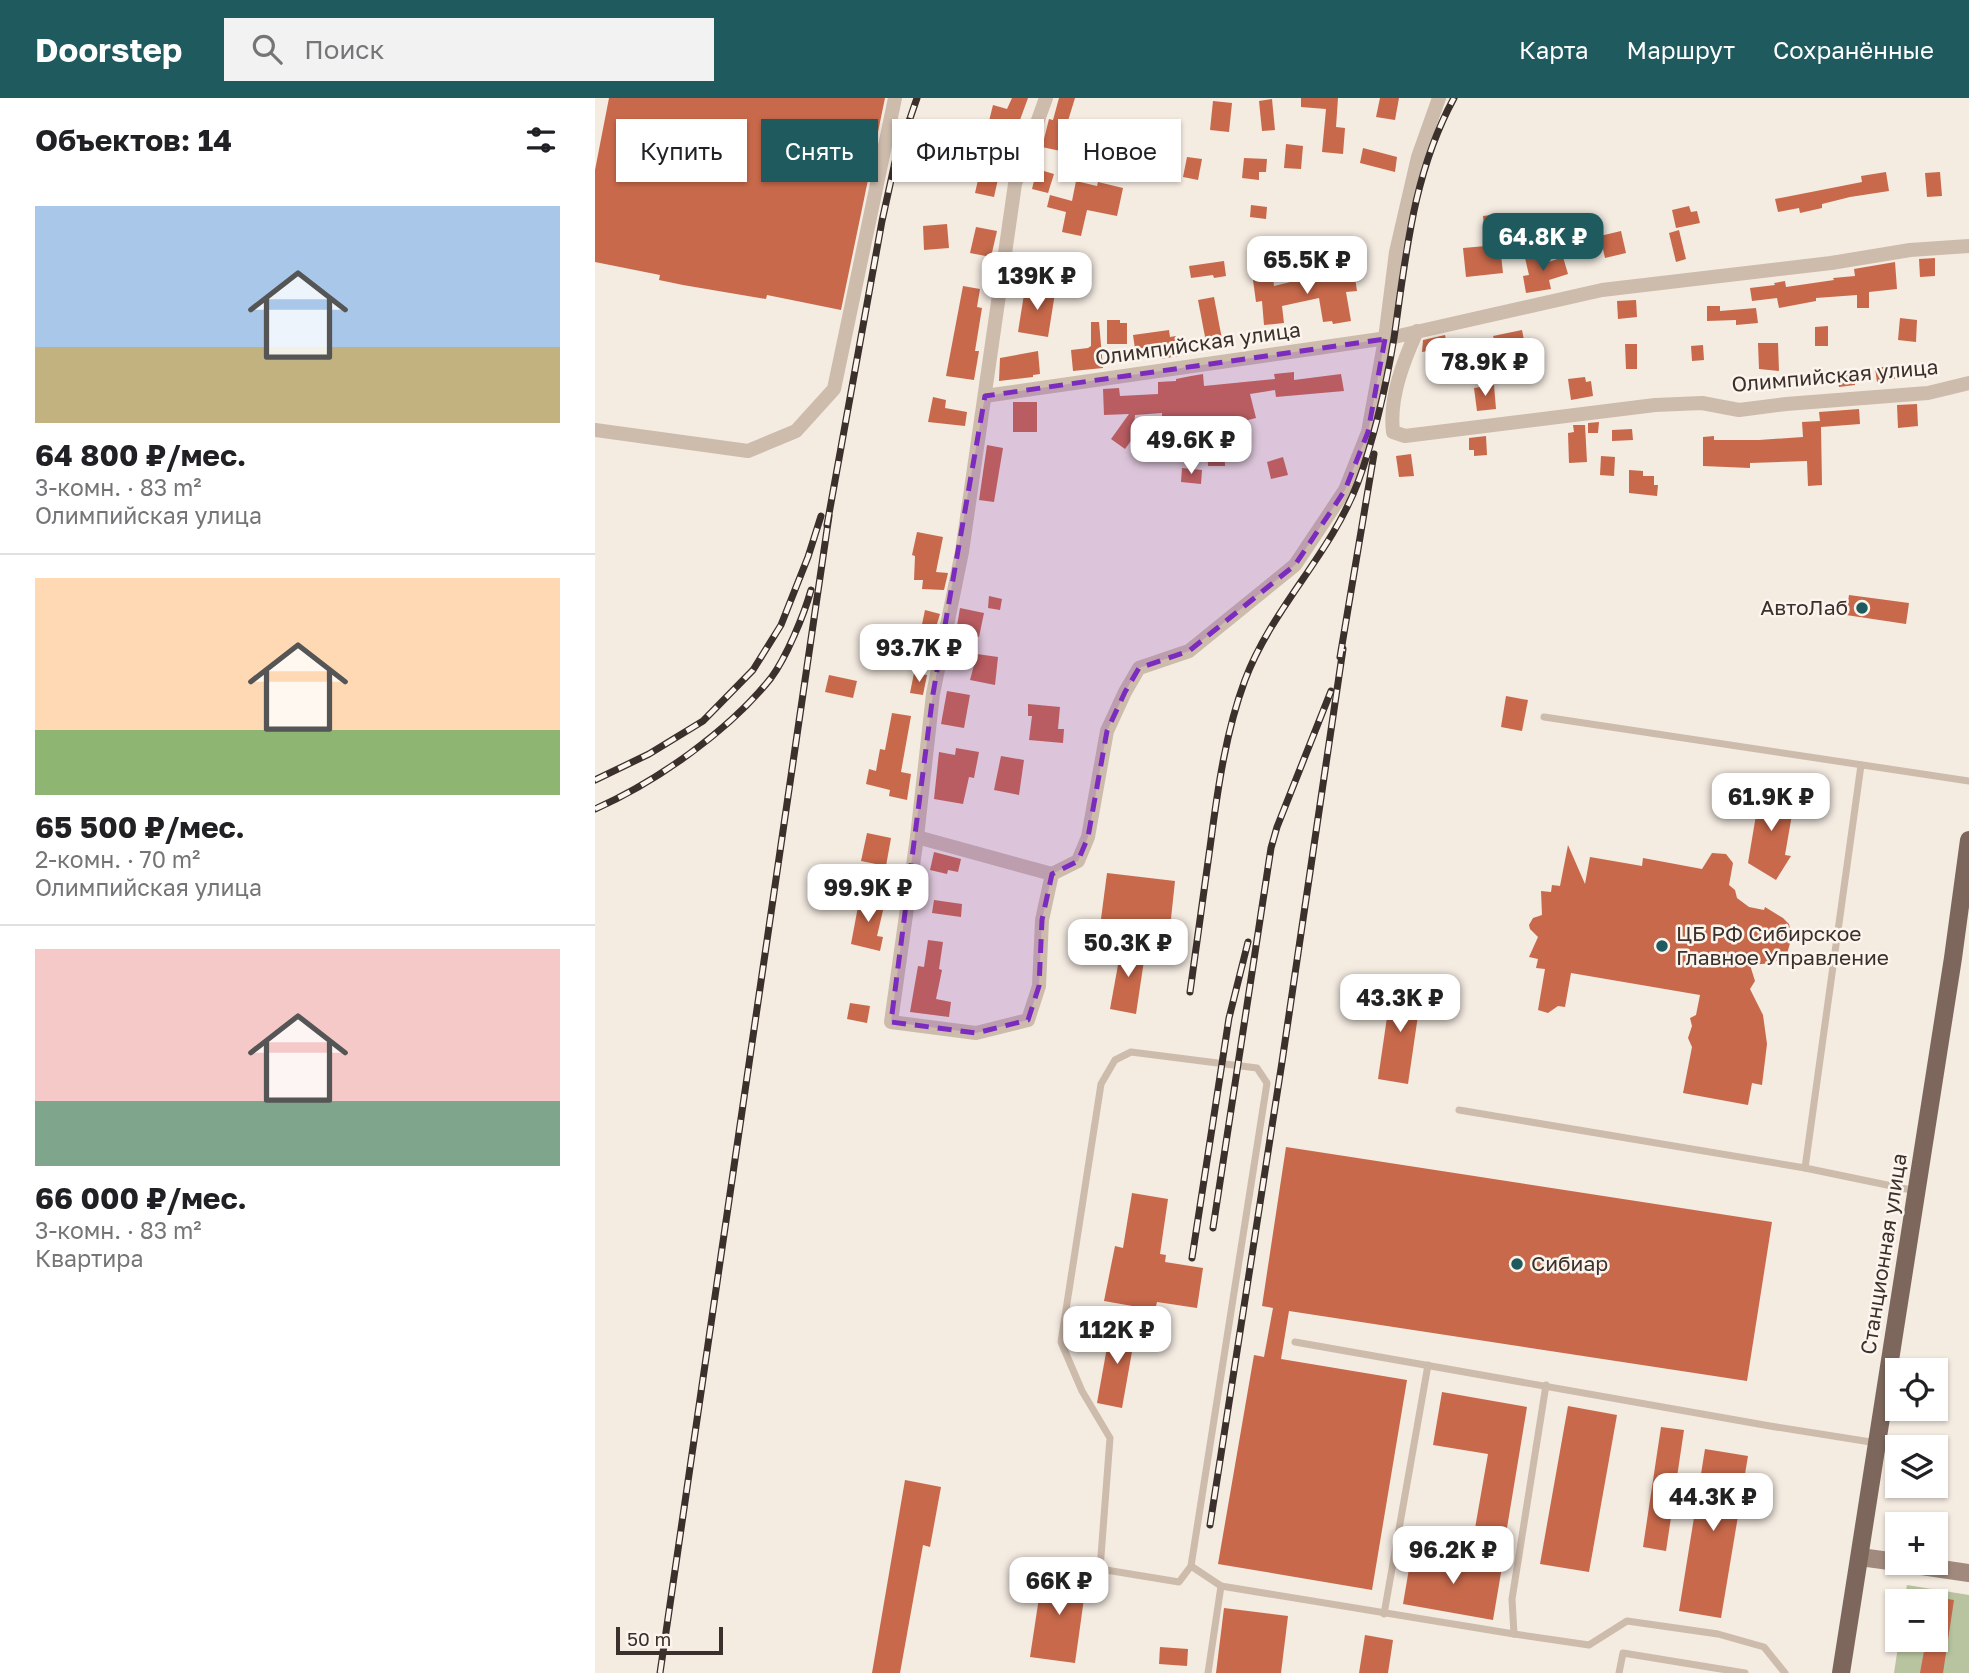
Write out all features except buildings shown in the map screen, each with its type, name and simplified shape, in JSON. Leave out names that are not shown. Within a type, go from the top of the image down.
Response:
[{"type":"main road","name":"Станционная улица","points":[[1841,1673],[1953,958],[1969,840]]},
{"type":"street","points":[[595,430],[748,451],[796,431],[827,398],[834,389],[895,98]]},
{"type":"street","points":[[1046,98],[1015,184],[962,552],[933,694],[917,837],[891,1022],[976,1033],[1028,1020],[1039,986],[1042,920],[1052,874]]},
{"type":"street","points":[[917,837],[1052,874],[1078,861],[1087,837],[1107,731],[1139,668],[1189,651],[1295,565],[1345,490],[1368,432],[1385,339],[1396,252],[1418,158],[1439,98]]},
{"type":"street","name":"Олимпийская улица","points":[[985,396],[1385,339],[1602,290],[1910,250],[1969,246]]},
{"type":"street","name":"Олимпийская улица","points":[[1417,331],[1406,354],[1391,413],[1393,432],[1405,436],[1655,405],[1702,403],[1739,410],[1928,393],[1969,383]]},
{"type":"street","points":[[1860,1557],[1885,1560]]},
{"type":"street","points":[[1948,1570],[1969,1573]]},
{"type":"lane","points":[[1544,717],[1969,781]]},
{"type":"lane","points":[[1805,1168],[1861,765]]},
{"type":"lane","points":[[1131,1052],[1258,1068],[1266,1083],[1192,1566],[1179,1581],[1100,1569],[1110,1437],[1082,1391],[1061,1342],[1101,1084],[1115,1060],[1131,1052]]},
{"type":"lane","points":[[1459,1110],[1805,1168],[1916,1191]]},
{"type":"lane","points":[[1295,1342],[1878,1443]]},
{"type":"lane","points":[[1384,1614],[1428,1365]]},
{"type":"lane","points":[[1514,1634],[1512,1599],[1546,1385]]},
{"type":"lane","points":[[1192,1566],[1221,1586],[1589,1646],[1627,1621],[1718,1634],[1764,1647],[1785,1673]]},
{"type":"lane","points":[[1208,1673],[1221,1586]]},
{"type":"lane","points":[[1619,1673],[1623,1653],[1745,1673]]},
{"type":"highlighted area","points":[[1385,339],[1368,432],[1345,490],[1295,565],[1189,651],[1139,668],[1107,731],[1088,837],[1078,861],[1052,874],[1042,920],[1039,986],[1028,1020],[976,1033],[891,1022],[933,694],[985,396]]},
{"type":"green space","points":[[1907,1585],[1932,1589],[1906,1589]]},
{"type":"green space","points":[[1948,1592],[1969,1595],[1969,1673],[1894,1673],[1897,1652],[1948,1652]]},
{"type":"railway","points":[[827,525],[882,221],[895,162],[917,98]]},
{"type":"railway","points":[[1190,992],[1220,780],[1238,699],[1270,629],[1333,533],[1358,482],[1384,393],[1407,245],[1420,185],[1440,126],[1454,98]]},
{"type":"railway","points":[[1340,657],[1374,454]]},
{"type":"railway","points":[[595,780],[649,754],[703,721],[753,670],[781,625],[821,516]]},
{"type":"railway","points":[[660,1673],[829,516]]},
{"type":"railway","points":[[595,809],[666,770],[713,736],[754,698],[783,659],[811,590]]},
{"type":"railway","points":[[1210,1525],[1343,649]]},
{"type":"railway","points":[[1213,1228],[1271,848],[1331,691]]},
{"type":"railway","points":[[1192,1258],[1229,1018],[1248,942]]},
{"type":"place","name":"АвтоЛаб","points":[[1862,608]]},
{"type":"place","name":"ЦБ РФ Сибирское Главное Управление","points":[[1662,946]]},
{"type":"place","name":"Сибиар","points":[[1517,1264]]}]
